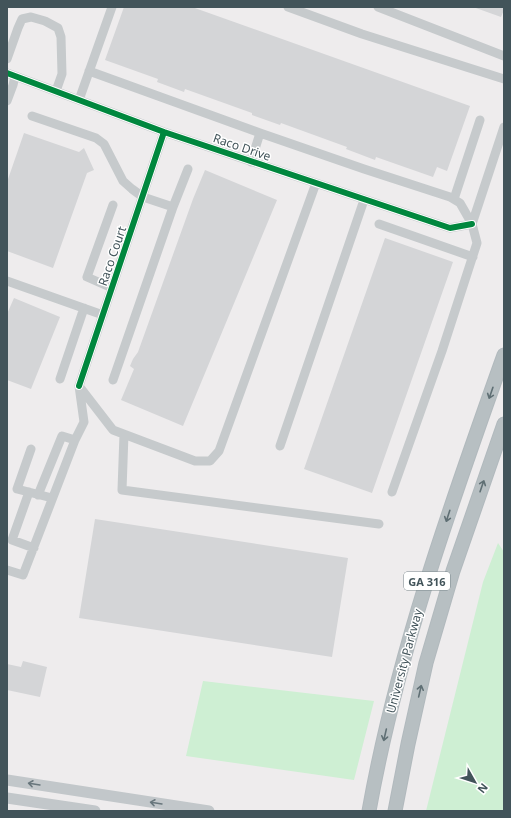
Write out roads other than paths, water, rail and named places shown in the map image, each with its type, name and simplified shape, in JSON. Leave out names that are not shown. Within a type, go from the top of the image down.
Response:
[{"type":"highway","name":"University Parkway","points":[[369,811],[391,708],[425,585],[504,354]]},
{"type":"highway","name":"University Parkway","points":[[395,811],[426,663],[453,571],[504,424]]},
{"type":"main road","points":[[7,780],[209,811]]},
{"type":"main road","points":[[7,798],[95,811]]},
{"type":"street","points":[[79,100],[112,7]]},
{"type":"street","points":[[288,7],[362,34],[504,79]]},
{"type":"street","points":[[378,7],[504,56]]},
{"type":"street","points":[[7,59],[10,43],[22,19],[31,17],[45,21],[58,28],[61,37],[62,74],[56,91]]},
{"type":"street","points":[[89,71],[364,170],[450,197],[460,203],[472,224],[478,243],[442,351],[392,492]]},
{"type":"street","points":[[7,101],[13,85],[11,74]]},
{"type":"street","name":"Raco Drive","points":[[11,74],[164,132],[450,228],[472,224]]},
{"type":"street","points":[[32,116],[96,138],[104,144],[123,181],[143,197],[173,207]]},
{"type":"street","points":[[454,199],[480,120]]},
{"type":"street","points":[[472,224],[504,127]]},
{"type":"street","name":"Raco Court","points":[[79,386],[164,132]]},
{"type":"street","points":[[251,162],[260,133]]},
{"type":"street","points":[[113,380],[173,207],[188,169]]},
{"type":"street","points":[[79,386],[113,430],[195,461],[210,461],[219,451],[316,183]]},
{"type":"street","points":[[280,446],[364,200]]},
{"type":"street","points":[[112,288],[87,277],[113,205]]},
{"type":"street","points":[[379,224],[473,258]]},
{"type":"street","points":[[7,280],[103,315]]},
{"type":"street","points":[[60,379],[84,308]]},
{"type":"street","points":[[7,570],[23,575],[75,440],[84,422],[79,386]]},
{"type":"street","points":[[124,434],[122,490],[378,524]]},
{"type":"street","points":[[38,495],[62,436],[75,440]]},
{"type":"street","points":[[31,449],[17,489],[52,498]]},
{"type":"street","points":[[29,492],[12,540],[34,548]]}]
